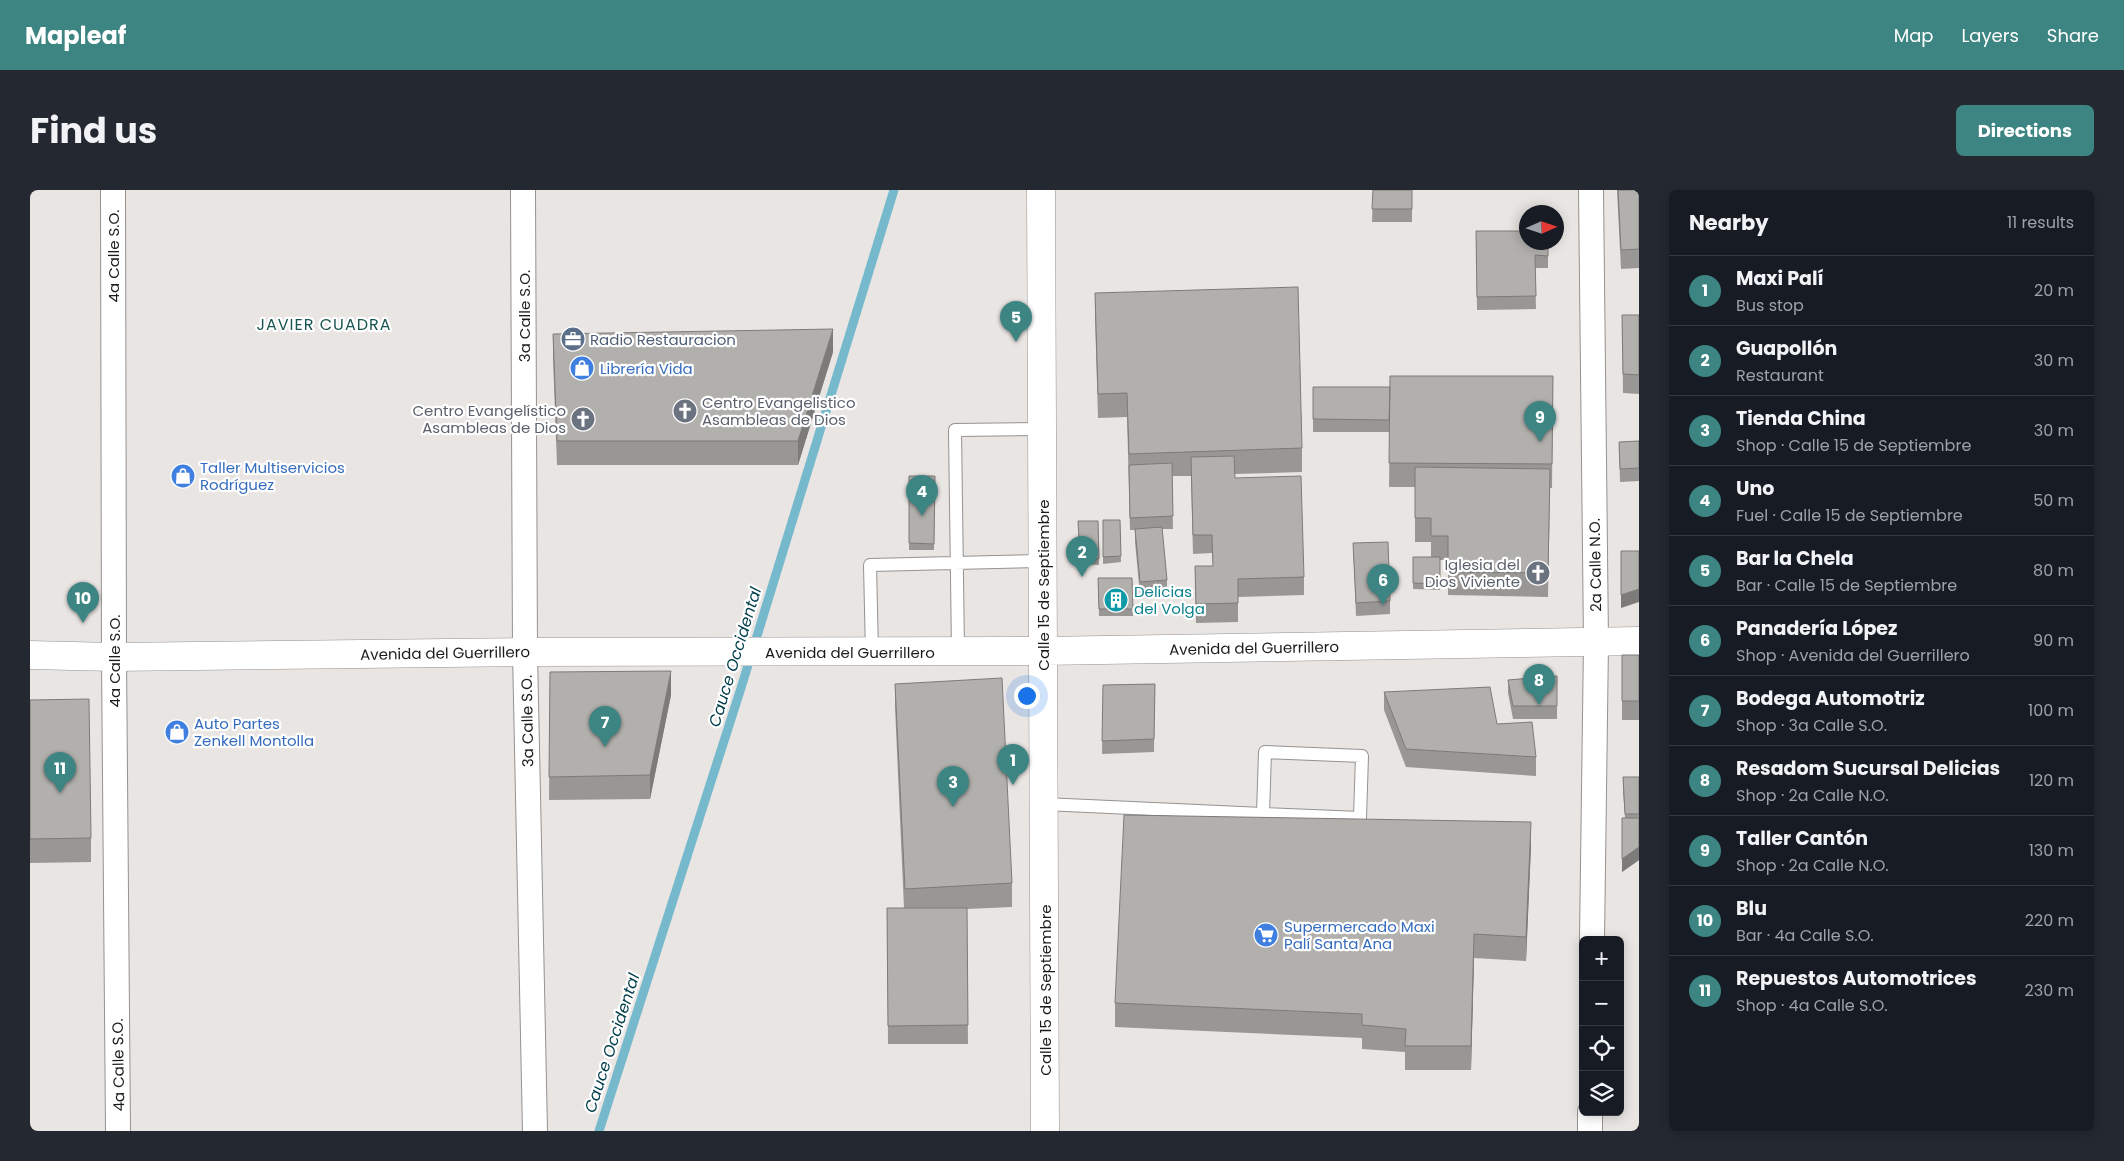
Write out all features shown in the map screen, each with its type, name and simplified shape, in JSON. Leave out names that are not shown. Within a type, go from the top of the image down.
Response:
[{"type":"street","name":"4a Calle S.O.","points":[[113,190],[118,1131]]},
{"type":"street","name":"3a Calle S.O.","points":[[523,190],[526,652],[535,1131]]},
{"type":"street","name":"Calle 15 de Septiembre","points":[[1041,190],[1045,1131]]},
{"type":"street","name":"2a Calle N.O.","points":[[1591,190],[1596,642],[1592,936]]},
{"type":"street","name":"Avenida del Guerrillero","points":[[30,656],[114,657],[526,652],[872,653],[1639,641]]},
{"type":"street","points":[[1590,1116],[1590,1131]]},
{"type":"lane","points":[[958,651],[955,430],[1042,429]]},
{"type":"lane","points":[[872,653],[870,565],[1042,561]]},
{"type":"lane","points":[[1044,804],[1263,814],[1360,818],[1362,756],[1265,752],[1263,814]]},
{"type":"building","points":[[1373,190],[1412,190],[1412,209],[1372,209]]},
{"type":"building","points":[[1618,190],[1639,190],[1639,249],[1621,250]]},
{"type":"building","points":[[1476,231],[1519,231],[1519,250],[1548,250],[1548,256],[1535,255],[1536,296],[1477,297]]},
{"type":"building","points":[[1298,287],[1302,448],[1129,454],[1127,393],[1098,394],[1095,293]]},
{"type":"building","points":[[1622,315],[1639,315],[1639,375],[1623,374]]},
{"type":"building","name":"Centro Evangelistico Asambleas de Dios","points":[[833,329],[798,441],[557,441],[553,334]]},
{"type":"building","points":[[1390,376],[1553,376],[1552,464],[1389,463]]},
{"type":"building","points":[[1313,387],[1390,387],[1389,420],[1313,419]]},
{"type":"building","points":[[1639,441],[1639,468],[1620,469],[1619,442]]},
{"type":"building","points":[[1234,456],[1235,478],[1301,476],[1304,577],[1238,579],[1238,603],[1196,604],[1195,566],[1213,566],[1212,535],[1193,535],[1191,457]]},
{"type":"building","points":[[1172,463],[1173,516],[1130,518],[1129,465]]},
{"type":"building","points":[[1415,467],[1550,469],[1548,573],[1448,572],[1448,536],[1431,536],[1431,518],[1415,518]]},
{"type":"building","points":[[909,476],[935,476],[934,544],[909,543]]},
{"type":"building","points":[[1103,520],[1120,520],[1121,556],[1103,557]]},
{"type":"building","points":[[1078,521],[1098,521],[1099,559],[1080,557]]},
{"type":"building","points":[[1162,527],[1167,580],[1140,582],[1135,529]]},
{"type":"building","points":[[1388,542],[1390,601],[1356,603],[1353,543]]},
{"type":"building","points":[[1621,551],[1639,551],[1639,589],[1621,595]]},
{"type":"building","points":[[1413,557],[1440,557],[1440,584],[1413,583]]},
{"type":"building","name":"Delicias del Volga","points":[[1098,578],[1132,578],[1133,609],[1099,609]]},
{"type":"building","points":[[1622,655],[1639,655],[1639,701],[1622,701]]},
{"type":"building","points":[[671,671],[650,775],[549,777],[550,672]]},
{"type":"building","points":[[1557,676],[1557,706],[1513,706],[1508,680]]},
{"type":"building","points":[[1002,678],[1012,883],[905,889],[895,684]]},
{"type":"building","points":[[1155,684],[1154,739],[1102,741],[1103,685]]},
{"type":"building","points":[[1490,687],[1497,724],[1532,722],[1536,757],[1406,749],[1384,692]]},
{"type":"building","points":[[89,699],[91,838],[30,839],[30,700]]},
{"type":"building","points":[[1623,777],[1639,777],[1639,814],[1625,814]]},
{"type":"building","name":"Supermercado Maxi Palí Santa Ana","points":[[1124,815],[1531,822],[1526,937],[1474,934],[1471,1046],[1405,1046],[1406,1029],[1362,1025],[1362,1014],[1115,1003]]},
{"type":"building","points":[[1622,818],[1639,818],[1639,847],[1622,859]]},
{"type":"building","points":[[887,908],[967,908],[968,1025],[888,1026]]},
{"type":"waterway","name":"Cauce Occidental","points":[[599,1131],[741,688],[894,190]]},
{"type":"place","name":"Radio Restauracion","points":[[573,339]]},
{"type":"place","name":"Bar la Chela","points":[[1016,342]]},
{"type":"place","name":"Librería Vida","points":[[582,368]]},
{"type":"place","name":"Centro Evangelistico Asambleas de Dios","points":[[685,411]]},
{"type":"place","name":"Centro Evangelístico Asambleas de Dios","points":[[583,419]]},
{"type":"place","name":"Taller Cantón","points":[[1540,442]]},
{"type":"place","name":"Taller Multiservicios Rodríguez","points":[[183,476]]},
{"type":"place","name":"Uno","points":[[922,516]]},
{"type":"place","name":"Iglesia del Dios Viviente","points":[[1538,573]]},
{"type":"place","name":"Guapollón","points":[[1082,577]]},
{"type":"place","name":"Delicias del Volga","points":[[1116,600]]},
{"type":"place","name":"Panadería López","points":[[1383,605]]},
{"type":"place","name":"Blu","points":[[83,623]]},
{"type":"place","name":"Resadom Sucursal Delicias","points":[[1539,705]]},
{"type":"place","name":"Auto Partes Zenkell Montolla","points":[[177,732]]},
{"type":"place","name":"Bodega Automotriz","points":[[605,747]]},
{"type":"place","name":"Maxi Palí","points":[[1013,785]]},
{"type":"place","name":"Repuestos Automotrices","points":[[60,793]]},
{"type":"place","name":"Tienda China","points":[[953,807]]},
{"type":"place","name":"Supermercado Maxi Palí Santa Ana","points":[[1266,935]]},
{"type":"district","name":"JAVIER CUADRA","points":[[324,324]]}]
